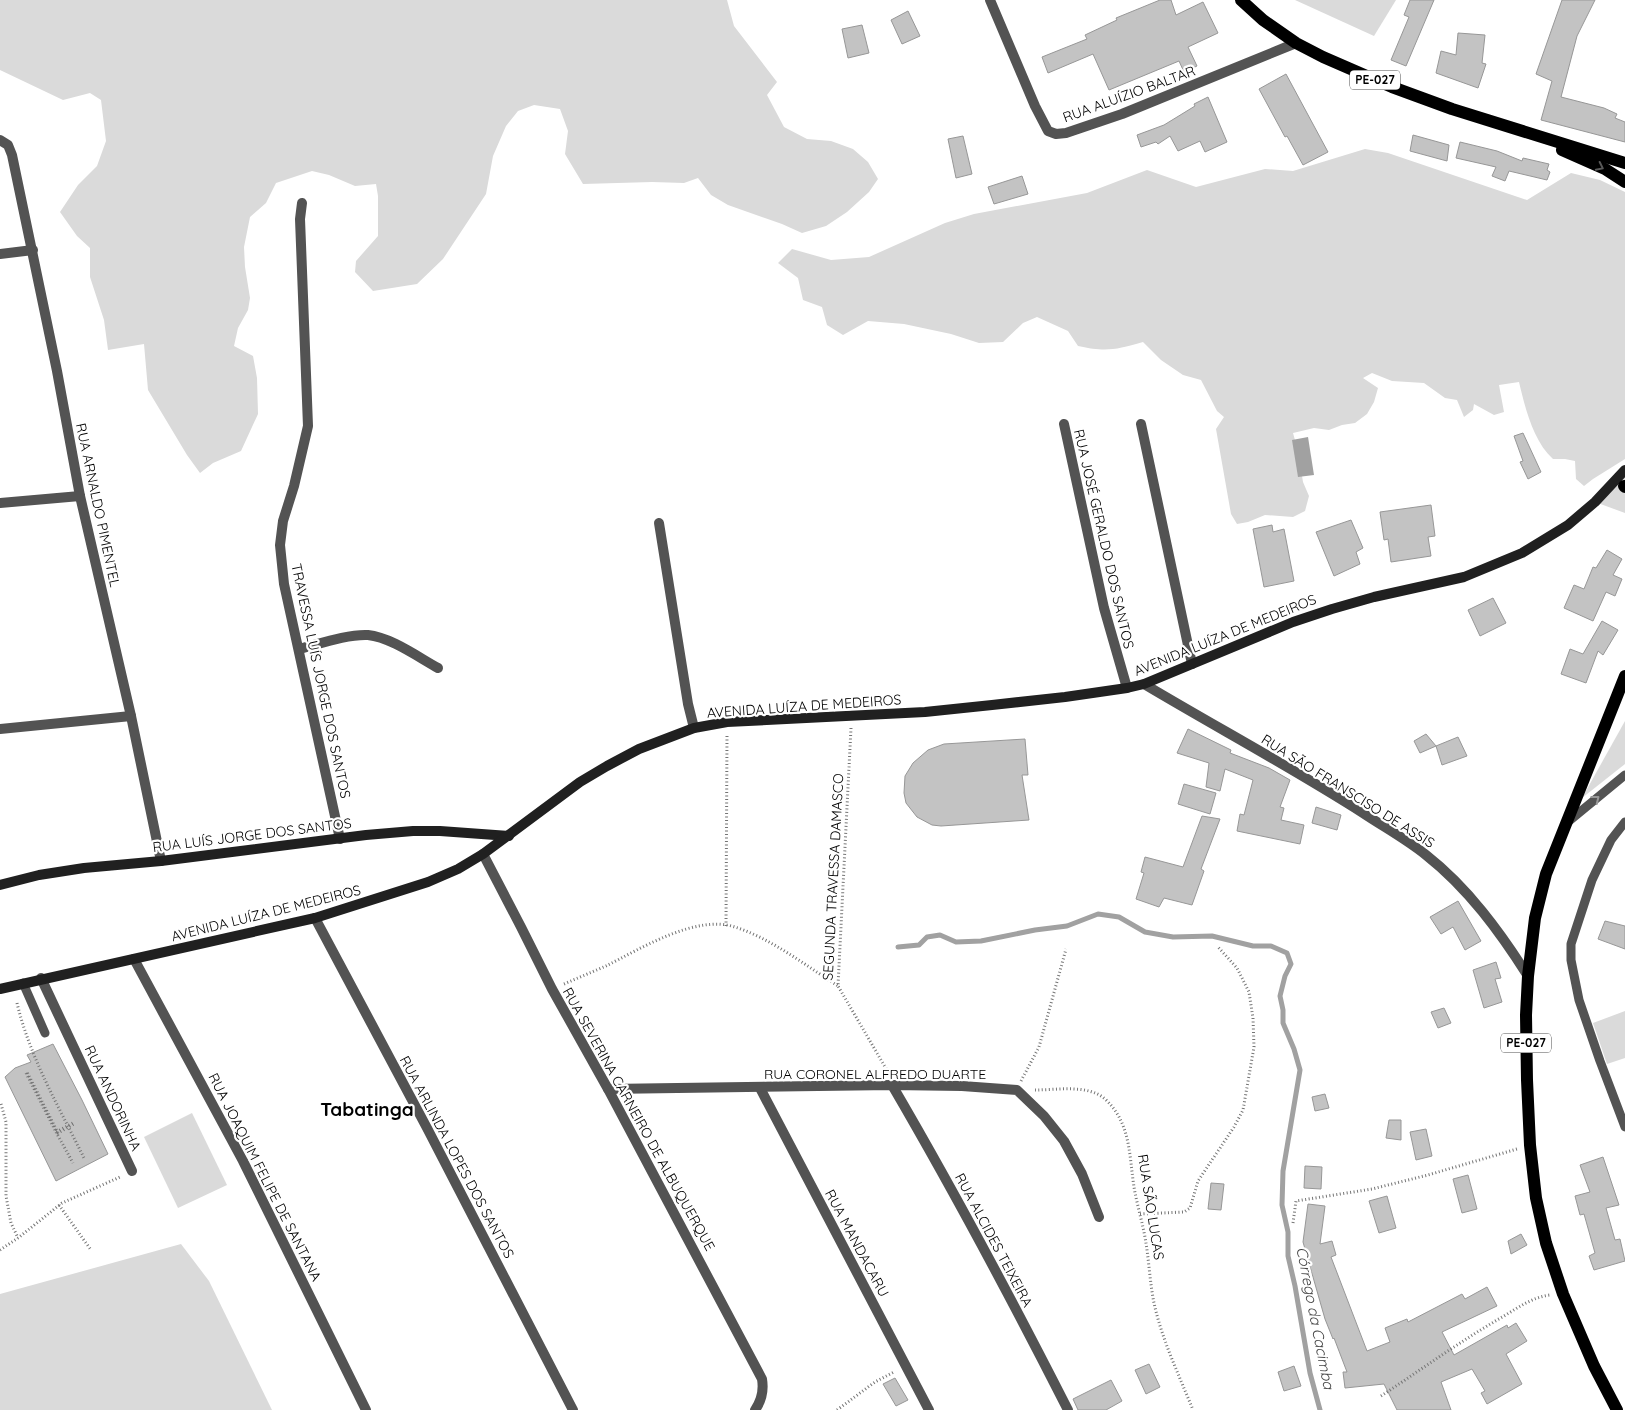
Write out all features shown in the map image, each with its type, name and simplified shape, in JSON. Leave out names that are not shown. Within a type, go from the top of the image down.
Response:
[{"type":"main road","name":"PE-027","points":[[1241,0],[1263,20],[1296,43],[1392,87],[1452,109],[1625,162]]},
{"type":"main road","name":"PE-027","points":[[1524,132],[1605,170],[1625,182]]},
{"type":"main road","name":"PE-027","points":[[1615,1409],[1563,1294],[1546,1243],[1536,1198],[1530,1145],[1526,1080],[1526,1015],[1528,976],[1535,918],[1544,883],[1625,676]]},
{"type":"street","name":"RUA ALUÍZIO BALTAR","points":[[990,0],[1035,106],[1048,131],[1056,134],[1066,133],[1122,114],[1296,43]]},
{"type":"street","name":"RUA ARNALDO PIMENTEL","points":[[0,140],[8,145],[12,155],[58,371],[80,496],[131,716],[161,861]]},
{"type":"street","name":"TRAVESSA LUÍS JORGE DOS SANTOS","points":[[302,203],[300,220],[308,426],[294,486],[283,521],[280,545],[284,584],[340,839]]},
{"type":"street","points":[[0,254],[33,250]]},
{"type":"street","name":"RUA JOSÉ GERALDO DOS SANTOS","points":[[1064,424],[1104,608],[1127,688]]},
{"type":"street","points":[[1141,424],[1192,664]]},
{"type":"street","points":[[1595,502],[1625,470]]},
{"type":"street","points":[[1595,502],[1625,486]]},
{"type":"street","points":[[0,503],[80,496]]},
{"type":"street","name":"AVENIDA LUÍZA DE MEDEIROS","points":[[0,989],[41,978],[315,918],[428,882],[458,869],[483,854],[580,782],[607,766],[639,749],[694,728],[727,722],[852,714],[925,712],[1127,688],[1144,684],[1293,622],[1374,597],[1464,577],[1522,552],[1568,525],[1595,502]]},
{"type":"street","points":[[659,523],[688,704],[694,728]]},
{"type":"street","points":[[299,649],[357,635],[367,635],[386,640],[438,668]]},
{"type":"street","name":"RUA SÃO FRANSCISO DE ASSIS","points":[[1144,684],[1266,753],[1426,854],[1464,891],[1504,938],[1528,976]]},
{"type":"street","points":[[0,728],[131,716]]},
{"type":"street","name":"RUA LUÍS JORGE DOS SANTOS","points":[[0,885],[39,875],[75,870],[413,831],[509,836]]},
{"type":"street","name":"RUA SEVERINA CARNEIRO DE ALBUQUERQUE","points":[[483,854],[552,989],[762,1378],[764,1389],[762,1399],[755,1410]]},
{"type":"street","name":"RUA ARLINDA LOPES DOS SANTOS","points":[[315,918],[428,1128],[572,1410]]},
{"type":"street","name":"RUA JOAQUIM FELIPE DE SANTANA","points":[[134,959],[243,1161],[366,1410]]},
{"type":"street","name":"RUA ANDORINHA","points":[[41,978],[132,1171]]},
{"type":"street","name":"RUA ALCIDES TEIXEIRA","points":[[894,1086],[1004,1287],[1068,1410]]},
{"type":"street","name":"RUA CORONEL ALFREDO DUARTE","points":[[608,1090],[962,1086],[1017,1090]]},
{"type":"street","name":"RUA MANDACARU","points":[[760,1088],[929,1410]]},
{"type":"street","points":[[1017,1090],[1044,1116],[1064,1141],[1082,1174],[1099,1217]]},
{"type":"lane","points":[[1567,822],[1625,775]]},
{"type":"lane","points":[[1625,822],[1611,840],[1592,880],[1574,931],[1571,944],[1571,960],[1579,1000],[1625,1127]]},
{"type":"lane","points":[[23,983],[45,1033]]},
{"type":"path","name":"SEGUNDA TRAVESSA DAMASCO","points":[[852,714],[838,986],[894,1086]]},
{"type":"path","points":[[726,926],[727,722]]},
{"type":"path","points":[[552,989],[606,966],[648,944],[686,929],[708,925],[734,926],[773,944],[838,986]]},
{"type":"path","points":[[1140,1214],[1184,1212],[1190,1208],[1198,1181],[1244,1110],[1254,1047],[1253,1018],[1249,992],[1237,968],[1218,947]]},
{"type":"path","points":[[1017,1090],[1039,1047],[1066,949]]},
{"type":"path","points":[[12,986],[23,1030],[32,1054],[83,1158]]},
{"type":"path","points":[[37,1066],[68,1127]]},
{"type":"path","points":[[27,1072],[73,1163]]},
{"type":"path","name":"RUA SÃO LUCAS","points":[[1017,1090],[1088,1090],[1103,1097],[1112,1106],[1126,1129],[1134,1189],[1140,1214],[1154,1302],[1167,1347],[1193,1410]]},
{"type":"path","points":[[1,1104],[6,1122],[6,1196],[11,1223],[18,1238]]},
{"type":"path","points":[[57,1132],[68,1127]]},
{"type":"path","points":[[1293,1223],[1296,1201],[1372,1188],[1428,1175],[1530,1145]]},
{"type":"path","name":"RUA ANDORINHA","points":[[0,1250],[59,1205],[132,1171]]},
{"type":"path","points":[[59,1205],[91,1250]]},
{"type":"path","points":[[1381,1396],[1474,1334],[1528,1302],[1542,1296],[1563,1294]]},
{"type":"path","points":[[837,1410],[875,1382],[906,1366]]},
{"type":"shaded area","points":[[0,0],[727,0],[734,26],[777,82],[767,95],[784,127],[807,139],[831,141],[853,149],[868,162],[878,179],[869,192],[847,212],[826,226],[802,233],[728,205],[711,195],[698,178],[684,183],[583,184],[565,154],[568,131],[560,109],[534,105],[518,111],[506,126],[493,156],[486,194],[443,259],[417,284],[373,291],[355,272],[356,261],[378,236],[378,196],[376,184],[355,186],[329,175],[312,171],[276,183],[266,203],[250,217],[244,247],[250,298],[248,310],[238,328],[234,346],[253,356],[257,378],[258,414],[241,451],[213,463],[200,473],[148,390],[144,344],[108,350],[104,320],[90,277],[90,248],[77,236],[60,212],[78,185],[97,166],[106,141],[101,100],[90,93],[63,100],[0,70]]},
{"type":"shaded area","points":[[1295,0],[1396,0],[1374,36]]},
{"type":"shaded area","points":[[1365,149],[1388,153],[1527,200],[1571,173],[1600,180],[1625,192],[1625,459],[1584,486],[1576,479],[1575,461],[1553,459],[1540,443],[1531,423],[1519,382],[1499,385],[1504,412],[1494,415],[1474,404],[1473,410],[1464,417],[1457,400],[1445,398],[1424,383],[1392,381],[1372,373],[1363,378],[1378,388],[1374,402],[1367,414],[1355,423],[1329,430],[1314,428],[1293,433],[1303,482],[1309,496],[1305,511],[1293,517],[1265,515],[1237,524],[1231,514],[1216,429],[1224,417],[1217,411],[1201,380],[1183,375],[1161,360],[1143,342],[1110,349],[1078,346],[1068,331],[1037,317],[1023,323],[1003,342],[979,343],[951,334],[904,324],[868,321],[843,335],[827,325],[822,307],[803,300],[798,278],[778,263],[792,249],[831,260],[869,257],[945,223],[974,214],[1087,193],[1147,170],[1196,187],[1265,169],[1293,171]]},
{"type":"shaded area","points":[[1308,437],[1314,475],[1298,477],[1292,440]]},
{"type":"shaded area","points":[[1625,470],[1625,513],[1595,502]]},
{"type":"shaded area","points":[[1625,721],[1625,764],[1582,798]]},
{"type":"shaded area","points":[[1625,1011],[1625,1058],[1607,1064],[1593,1023]]},
{"type":"shaded area","points":[[192,1113],[227,1185],[178,1208],[144,1137]]},
{"type":"shaded area","points":[[181,1244],[209,1281],[272,1410],[0,1410],[0,1294]]},
{"type":"building","points":[[1160,0],[1171,0],[1176,15],[1203,2],[1218,33],[1188,47],[1197,66],[1184,72],[1179,61],[1109,90],[1093,54],[1048,73],[1042,57],[1087,39],[1085,35],[1117,20],[1116,18]]},
{"type":"building","points":[[1410,0],[1434,0],[1406,66],[1391,60],[1409,17],[1404,15]]},
{"type":"building","points":[[1562,0],[1595,0],[1577,36],[1561,97],[1604,108],[1617,114],[1615,118],[1625,122],[1625,142],[1541,120],[1552,81],[1536,74]]},
{"type":"building","points":[[908,11],[920,36],[902,44],[891,20]]},
{"type":"building","points":[[862,25],[869,53],[848,58],[842,29]]},
{"type":"building","points":[[1458,33],[1485,35],[1482,63],[1486,64],[1478,88],[1436,73],[1441,51],[1456,55]]},
{"type":"building","points":[[1286,74],[1328,152],[1303,165],[1287,136],[1285,137],[1259,89]]},
{"type":"building","points":[[1208,97],[1227,142],[1205,152],[1200,141],[1178,151],[1170,136],[1158,144],[1156,142],[1141,147],[1137,135],[1164,125],[1195,106],[1194,104]]},
{"type":"building","points":[[1413,135],[1449,145],[1447,161],[1410,151]]},
{"type":"building","points":[[963,136],[972,174],[956,178],[948,139]]},
{"type":"building","points":[[1460,142],[1497,151],[1522,161],[1523,158],[1549,164],[1547,170],[1550,172],[1547,180],[1509,171],[1505,181],[1492,176],[1496,167],[1456,158]]},
{"type":"building","points":[[1022,176],[1028,194],[994,204],[988,187]]},
{"type":"building","points":[[1523,433],[1541,472],[1528,479],[1520,462],[1523,461],[1514,436]]},
{"type":"building","points":[[1431,505],[1435,536],[1428,537],[1431,556],[1391,562],[1388,539],[1384,540],[1380,512]]},
{"type":"building","points":[[1351,520],[1363,548],[1356,552],[1360,564],[1334,576],[1316,532]]},
{"type":"building","points":[[1272,525],[1273,532],[1284,529],[1294,581],[1264,587],[1253,529]]},
{"type":"building","points":[[1607,550],[1622,559],[1613,575],[1622,579],[1615,596],[1606,592],[1593,621],[1564,608],[1574,585],[1584,589],[1593,567],[1596,568]]},
{"type":"building","points":[[1493,598],[1506,623],[1480,636],[1468,610]]},
{"type":"building","points":[[1602,621],[1618,630],[1603,655],[1598,651],[1586,683],[1561,674],[1570,649],[1583,654]]},
{"type":"building","points":[[1188,729],[1231,750],[1230,753],[1269,768],[1290,780],[1280,807],[1284,808],[1281,820],[1304,825],[1300,844],[1237,831],[1240,814],[1244,815],[1253,780],[1225,769],[1220,791],[1206,787],[1209,763],[1177,753]]},
{"type":"building","points":[[1426,734],[1436,746],[1420,753],[1414,741]]},
{"type":"building","points":[[1458,737],[1467,756],[1442,765],[1436,746]]},
{"type":"building","points":[[1025,739],[1028,775],[1022,775],[1029,820],[932,825],[917,817],[906,803],[904,793],[905,776],[913,763],[928,750],[944,744]]},
{"type":"building","points":[[1184,784],[1216,793],[1210,814],[1178,804]]},
{"type":"building","points":[[1316,807],[1341,815],[1337,830],[1312,823]]},
{"type":"building","points":[[1202,816],[1220,819],[1201,869],[1204,871],[1192,905],[1164,898],[1159,907],[1136,899],[1144,873],[1141,872],[1145,857],[1183,867]]},
{"type":"building","points":[[1458,901],[1481,941],[1465,950],[1453,927],[1441,934],[1430,917]]},
{"type":"building","points":[[1605,921],[1625,926],[1625,949],[1598,939]]},
{"type":"building","points":[[1496,962],[1501,978],[1495,979],[1502,1002],[1484,1008],[1473,970]]},
{"type":"building","points":[[1444,1008],[1451,1023],[1438,1028],[1431,1012]]},
{"type":"building","points":[[53,1044],[108,1154],[56,1181],[5,1077],[15,1068],[31,1062],[27,1055]]},
{"type":"building","points":[[1325,1094],[1329,1108],[1315,1111],[1312,1097]]},
{"type":"building","points":[[1389,1120],[1401,1120],[1401,1140],[1386,1138]]},
{"type":"building","points":[[1426,1129],[1432,1156],[1416,1160],[1410,1132]]},
{"type":"building","points":[[1603,1157],[1619,1205],[1606,1208],[1615,1240],[1620,1239],[1625,1261],[1594,1270],[1589,1256],[1595,1253],[1584,1214],[1580,1215],[1575,1196],[1590,1192],[1580,1165]]},
{"type":"building","points":[[1305,1166],[1322,1167],[1321,1189],[1304,1188]]},
{"type":"building","points":[[1468,1175],[1477,1209],[1462,1213],[1453,1179]]},
{"type":"building","points":[[1211,1183],[1224,1184],[1221,1210],[1208,1209]]},
{"type":"building","points":[[1387,1196],[1396,1228],[1379,1233],[1369,1201]]},
{"type":"building","points":[[1308,1204],[1325,1206],[1320,1244],[1332,1241],[1336,1255],[1331,1257],[1367,1351],[1390,1342],[1385,1328],[1407,1319],[1408,1322],[1462,1294],[1465,1299],[1487,1287],[1497,1306],[1442,1332],[1454,1355],[1507,1325],[1508,1328],[1516,1323],[1527,1341],[1506,1354],[1522,1384],[1487,1404],[1481,1393],[1485,1391],[1472,1369],[1441,1382],[1451,1410],[1397,1410],[1384,1384],[1345,1388],[1343,1372],[1347,1372],[1325,1319],[1303,1242]]},
{"type":"building","points":[[1521,1234],[1527,1245],[1511,1254],[1508,1241]]},
{"type":"building","points":[[1149,1364],[1160,1387],[1146,1394],[1135,1370]]},
{"type":"building","points":[[1294,1366],[1301,1386],[1284,1391],[1278,1372]]},
{"type":"building","points":[[895,1378],[908,1400],[896,1406],[883,1384]]},
{"type":"building","points":[[1111,1380],[1122,1401],[1106,1410],[1078,1410],[1073,1399]]},
{"type":"waterway","name":"Córrego da Cacimba","points":[[898,947],[919,945],[927,937],[940,935],[956,942],[981,941],[1035,930],[1067,926],[1098,914],[1119,917],[1145,932],[1173,937],[1212,936],[1253,946],[1271,946],[1287,953],[1291,964],[1285,976],[1280,996],[1283,1023],[1294,1049],[1300,1070],[1283,1171],[1282,1205],[1288,1232],[1288,1256],[1310,1373],[1320,1410]]},
{"type":"district","name":"Tabatinga","points":[[367,1109]]}]
